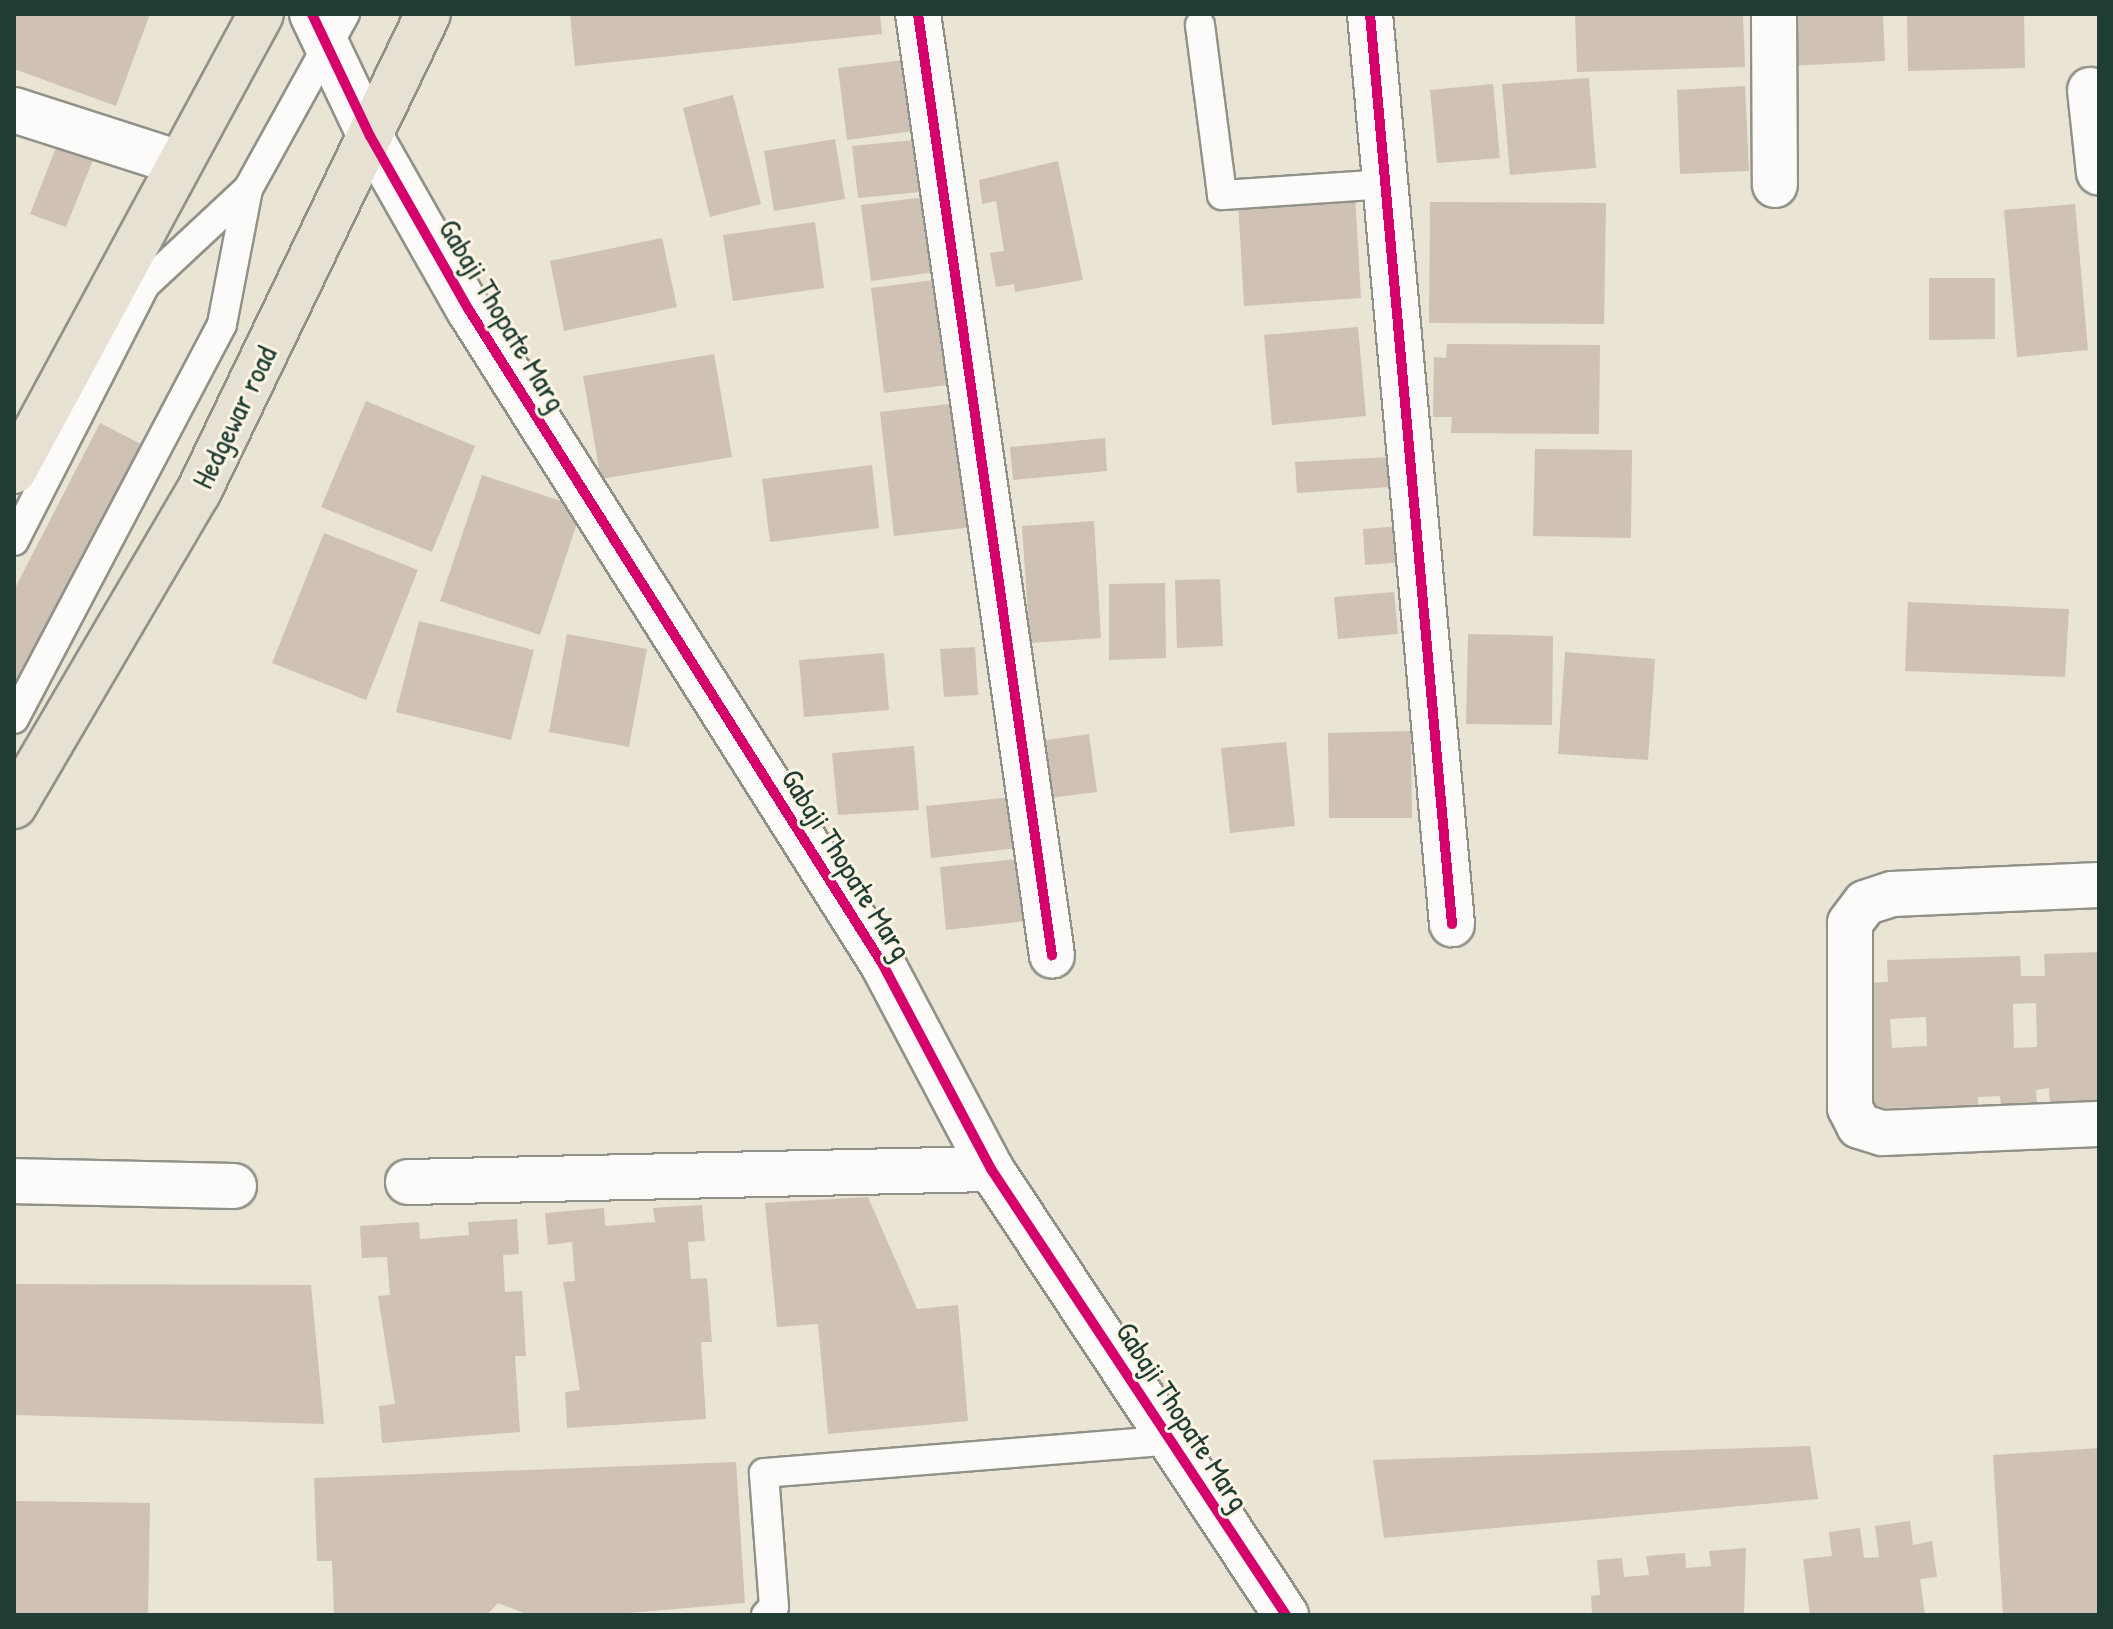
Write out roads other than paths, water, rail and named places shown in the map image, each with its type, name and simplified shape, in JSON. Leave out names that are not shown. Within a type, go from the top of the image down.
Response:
[{"type":"main road","points":[[14,471],[261,14]]},
{"type":"main road","name":"Hedgewar road","points":[[14,806],[198,493],[428,14]]},
{"type":"street","points":[[918,14],[1052,956]]},
{"type":"street","points":[[1370,14],[1388,184],[1452,924]]},
{"type":"street","points":[[1774,14],[1775,185]]},
{"type":"street","name":"Gabaji Thopate Marg","points":[[328,25],[370,136],[469,310],[882,963],[991,1169],[1286,1615]]},
{"type":"street","points":[[2090,90],[2099,173]]},
{"type":"street","points":[[14,110],[179,163]]},
{"type":"street","points":[[2099,885],[1892,894],[1865,903],[1850,923],[1850,1108],[1859,1126],[1882,1133],[2099,1124]]},
{"type":"street","points":[[408,1182],[991,1169]]},
{"type":"street","points":[[14,1181],[234,1186]]},
{"type":"lane","points":[[14,719],[222,324],[248,189],[328,25]]},
{"type":"lane","points":[[1200,25],[1222,195],[1388,184]]},
{"type":"lane","points":[[14,541],[145,285],[248,189]]},
{"type":"lane","points":[[766,1615],[774,1607],[764,1473],[1170,1440]]}]
